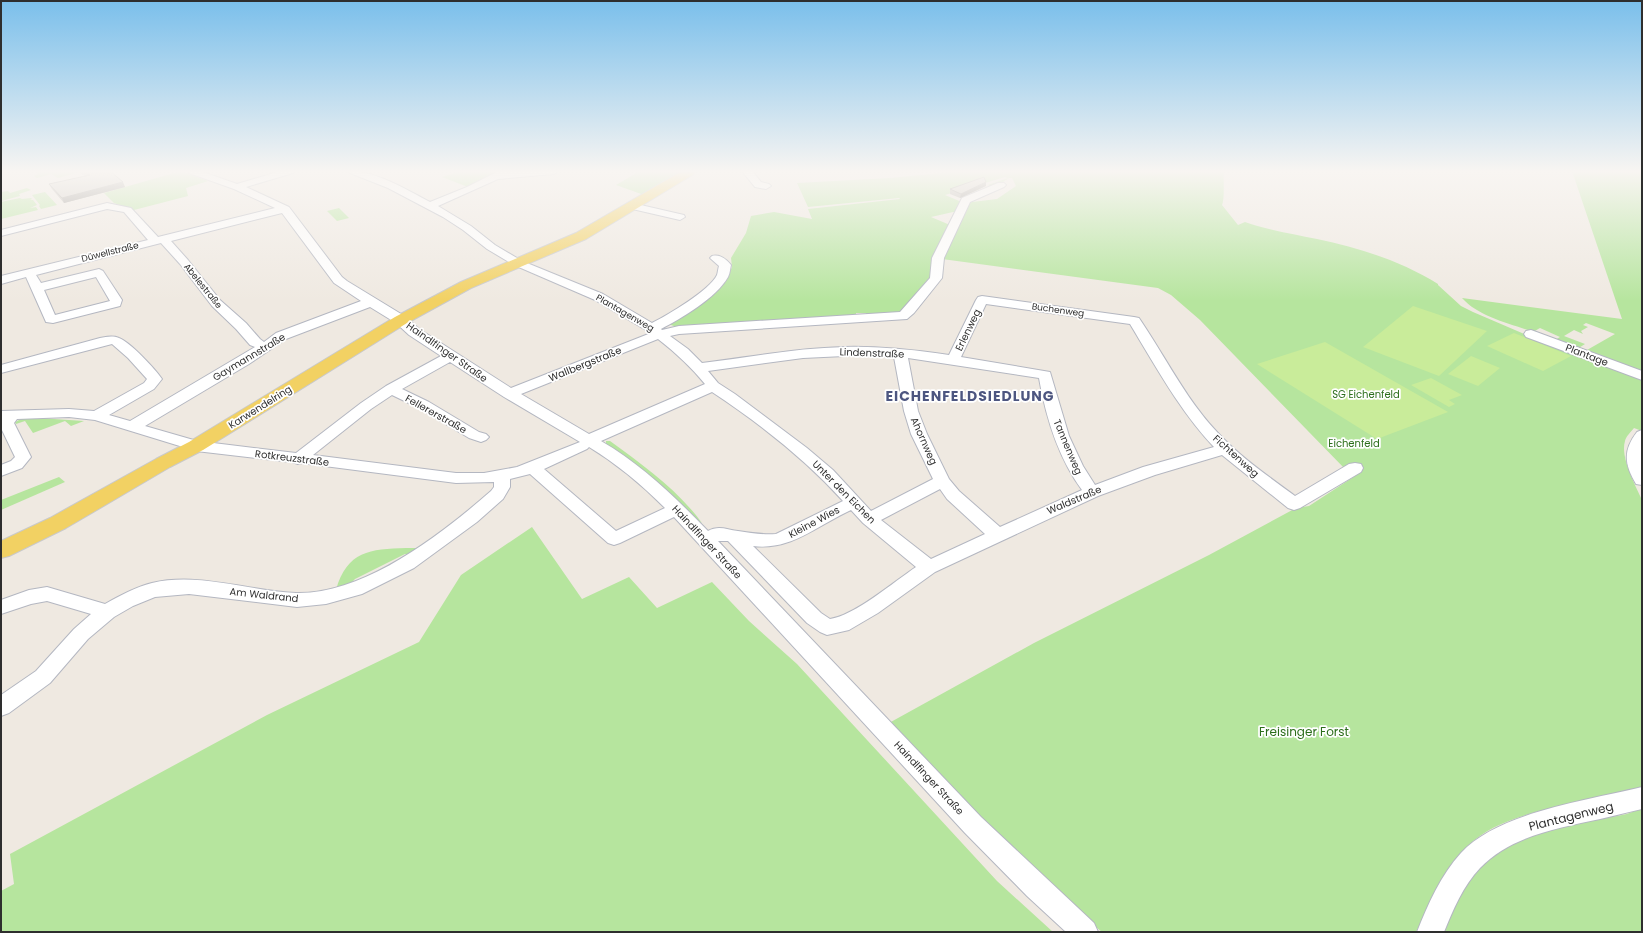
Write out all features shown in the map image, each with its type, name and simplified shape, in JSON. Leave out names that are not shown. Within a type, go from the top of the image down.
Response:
[{"type":"main road","name":"Karwendelring","points":[[1,550],[70,516],[163,462],[196,446],[401,320],[466,285],[502,268],[518,263],[582,236],[618,215]]},
{"type":"street","name":"Abelestraße","points":[[1,232],[72,215]]},
{"type":"street","name":"Abelestraße","points":[[131,215],[184,262],[216,303],[241,326],[255,342],[264,347]]},
{"type":"street","name":"Düwellstraße","points":[[1,280],[30,274],[262,215]]},
{"type":"street","name":"Haindlfinger Straße","points":[[288,215],[338,280],[401,320],[414,332],[450,356],[585,443],[624,463],[677,509],[973,825],[1086,932]]},
{"type":"street","name":"Plantagenweg","points":[[444,215],[467,228],[491,247],[518,263],[604,300],[656,331],[903,316],[910,310],[936,278],[938,258],[958,215]]},
{"type":"street","points":[[669,215],[680,217]]},
{"type":"street","points":[[656,331],[662,324],[714,287],[723,276],[725,265],[716,258]]},
{"type":"street","name":"Düwellstraße","points":[[30,274],[50,319],[53,320],[116,302],[101,275],[98,273],[37,288]]},
{"type":"street","name":"Buchenweg","points":[[982,300],[1134,321]]},
{"type":"street","name":"Erlenweg","points":[[953,360],[982,300]]},
{"type":"street","name":"Gaymannstraße","points":[[133,426],[293,331],[371,302]]},
{"type":"street","name":"Fichtenweg","points":[[1134,321],[1180,395],[1202,424],[1225,449],[1294,504],[1355,468]]},
{"type":"street","name":"Unter den Eichen","points":[[656,331],[683,352],[699,368],[713,386],[730,397],[801,451],[827,474],[869,519],[929,567]]},
{"type":"street","name":"Wallbergstraße","points":[[509,394],[656,331]]},
{"type":"street","name":"Plantage","points":[[1531,334],[1642,376]]},
{"type":"street","points":[[1,369],[108,340],[116,341],[133,355],[155,379],[149,386],[97,416]]},
{"type":"street","name":"Lindenstraße","points":[[699,368],[819,353],[865,351],[900,353],[953,360],[1045,375]]},
{"type":"street","name":"Ahornweg","points":[[900,353],[911,411],[919,434],[942,481],[953,495],[997,535]]},
{"type":"street","points":[[298,459],[366,406],[391,389],[450,356]]},
{"type":"street","name":"Tannenweg","points":[[1045,375],[1050,402],[1064,440],[1082,480],[1092,492]]},
{"type":"street","points":[[585,443],[713,386]]},
{"type":"street","name":"Fellererstraße","points":[[391,389],[424,405],[474,435],[481,437]]},
{"type":"street","name":"Rotkreuzstraße","points":[[7,414],[69,413],[97,416],[196,446],[215,447],[298,459],[456,478],[485,478],[502,476],[532,467],[585,443]]},
{"type":"street","points":[[1,471],[16,465],[23,457],[6,423],[7,414]]},
{"type":"street","points":[[1642,435],[1636,442],[1634,460],[1642,480]]},
{"type":"street","name":"Waldstraße","points":[[929,567],[1092,492],[1149,471],[1225,449]]},
{"type":"street","points":[[532,467],[614,539],[677,509]]},
{"type":"street","name":"Am Waldrand","points":[[1,707],[43,677],[81,634],[107,612],[126,601],[153,590],[189,587],[297,600],[326,597],[355,589],[408,563],[471,518],[497,495],[502,487],[502,476]]},
{"type":"street","points":[[869,519],[942,481]]},
{"type":"street","name":"Kleine Wies","points":[[706,540],[716,534],[726,534],[734,537],[765,541],[787,537],[828,514],[853,503]]},
{"type":"street","points":[[734,537],[814,618],[827,626],[842,625],[871,608],[929,567]]},
{"type":"street","points":[[1,607],[29,597],[47,594],[107,612]]},
{"type":"street","name":"Plantagenweg","points":[[1430,932],[1460,875],[1477,855],[1492,842],[1515,831],[1552,819],[1642,798]]},
{"type":"green space","points":[[1,215],[19,215],[1,219]]},
{"type":"green space","points":[[331,215],[346,215],[349,218],[337,221]]},
{"type":"green space","name":"Freisinger Forst","points":[[788,215],[812,219],[810,215],[942,215],[931,217],[950,225],[933,277],[901,311],[897,313],[866,315],[866,313],[856,313],[856,315],[679,328],[666,323],[727,278],[732,267],[731,258],[746,233],[751,216]]},
{"type":"green space","name":"Freisinger Forst","points":[[960,215],[1230,215],[1238,225],[1245,222],[1380,256],[1410,269],[1438,284],[1461,306],[1473,312],[1576,356],[1589,356],[1587,350],[1615,334],[1586,323],[1583,325],[1588,327],[1581,331],[1583,334],[1574,330],[1564,336],[1585,344],[1577,349],[1555,340],[1560,337],[1540,328],[1533,332],[1486,315],[1469,305],[1462,298],[1622,319],[1587,215],[1642,215],[1642,431],[1634,428],[1626,437],[1624,447],[1626,462],[1642,500],[1642,788],[1610,797],[1534,812],[1515,818],[1481,835],[1468,846],[1452,866],[1427,909],[1416,932],[1102,932],[1053,892],[889,723],[1034,643],[1209,555],[1296,508],[1309,506],[1355,476],[1345,469],[1200,320],[1171,295],[1158,288],[942,259]]},
{"type":"green space","points":[[1413,306],[1487,331],[1439,376],[1363,347]]},
{"type":"green space","points":[[1514,333],[1571,356],[1543,371],[1487,346]]},
{"type":"green space","name":"SG Eichenfeld","points":[[1325,342],[1448,412],[1377,439],[1257,364]]},
{"type":"green space","points":[[1471,356],[1500,368],[1478,386],[1448,374]]},
{"type":"green space","points":[[1431,378],[1462,395],[1449,400],[1455,404],[1449,407],[1411,385]]},
{"type":"green space","points":[[39,418],[84,421],[71,426],[65,421],[33,433],[25,421],[16,424],[15,422],[21,419]]},
{"type":"green space","points":[[606,441],[610,441],[671,489],[682,499],[702,523],[606,444]]},
{"type":"green space","points":[[59,477],[65,482],[1,510],[1,500]]},
{"type":"green space","points":[[532,527],[582,599],[629,577],[657,608],[712,582],[749,621],[797,664],[997,881],[1053,932],[1,932],[1,891],[14,884],[10,854],[267,715],[419,642],[461,575]]},
{"type":"green space","points":[[421,548],[415,554],[405,554],[355,579],[346,588],[336,590],[341,577],[353,560],[371,551]]},
{"type":"green space","points":[[1642,808],[1642,932],[1441,932],[1466,885],[1476,871],[1499,851],[1512,843],[1539,831],[1582,820],[1624,815]]},
{"type":"district","name":"EICHENFELDSIEDLUNG","points":[[970,396]]},
{"type":"park label","name":"Eichenfeld","points":[[1354,443]]}]
